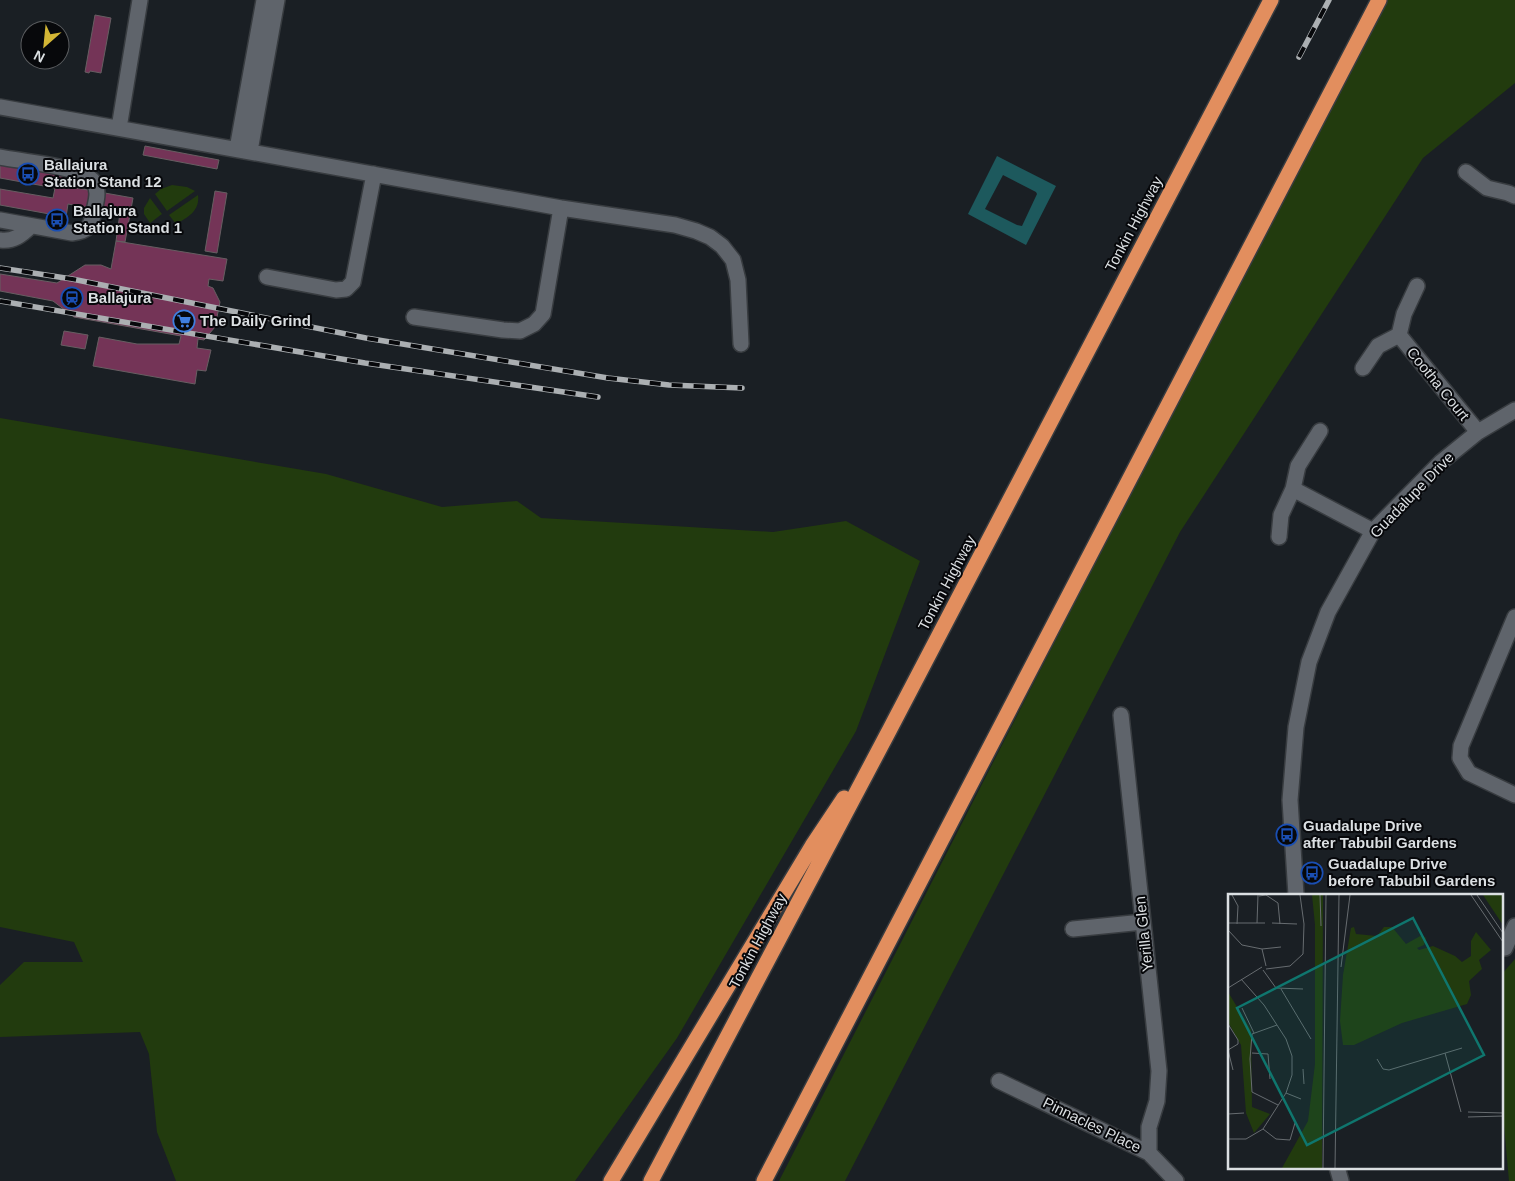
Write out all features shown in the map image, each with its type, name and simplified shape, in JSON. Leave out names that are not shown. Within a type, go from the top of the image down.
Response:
[{"type":"highway","name":"Tonkin Highway","points":[[651,1181],[890,729],[1271,0]]},
{"type":"highway","points":[[766,1181],[1379,0]]},
{"type":"highway","points":[[611,1181],[812,846],[890,729]]},
{"type":"street","points":[[119,128],[140,0]]},
{"type":"street","points":[[244,150],[264,0]]},
{"type":"street","points":[[244,150],[277,0]]},
{"type":"street","points":[[0,107],[561,208],[675,225],[710,237],[722,246],[733,260],[738,280],[741,344]]},
{"type":"street","points":[[0,157],[66,169],[87,175],[94,182],[98,193],[90,226],[83,232],[72,234],[0,220]]},
{"type":"street","points":[[1466,172],[1486,188],[1515,196]]},
{"type":"street","points":[[267,277],[336,290],[346,289],[353,282],[374,174]]},
{"type":"street","points":[[414,317],[520,331],[534,324],[543,314],[561,208]]},
{"type":"street","points":[[0,240],[8,242],[22,236],[31,226]]},
{"type":"street","name":"Cootha Court","points":[[1363,368],[1378,346],[1398,335],[1404,314],[1417,286]]},
{"type":"street","name":"Cootha Court","points":[[1398,335],[1478,432]]},
{"type":"street","name":"Guadalupe Drive","points":[[1296,894],[1290,800],[1296,728],[1309,662],[1328,612],[1373,531],[1441,462],[1478,432],[1515,410]]},
{"type":"street","points":[[1279,537],[1281,515],[1293,489],[1298,466],[1320,431]]},
{"type":"street","points":[[1293,489],[1373,531]]},
{"type":"street","points":[[1515,617],[1460,746],[1460,758],[1469,773],[1515,795]]},
{"type":"street","name":"Yerilla Glen","points":[[1121,715],[1158,1071],[1157,1101],[1149,1127],[1149,1153]]},
{"type":"street","points":[[1073,929],[1143,922]]},
{"type":"street","points":[[1502,948],[1505,948],[1515,926]]},
{"type":"street","name":"Pinnacles Place","points":[[999,1081],[1149,1153],[1176,1181]]},
{"type":"street","points":[[1337,1168],[1341,1181]]},
{"type":"green space","points":[[1383,0],[1515,0],[1515,83],[1423,158],[1180,532],[845,1181],[779,1181]]},
{"type":"green space","points":[[172,185],[187,187],[195,191],[167,211],[155,194],[161,189]]},
{"type":"green space","points":[[198,195],[197,205],[192,213],[176,224],[169,215]]},
{"type":"green space","points":[[150,198],[162,214],[150,223],[144,214],[144,208]]},
{"type":"green space","points":[[0,418],[326,474],[442,507],[517,501],[541,518],[773,532],[846,521],[920,561],[856,731],[677,1038],[575,1181],[176,1181],[157,1132],[149,1054],[140,1032],[0,1037],[0,985],[24,962],[83,962],[74,942],[0,927]]},
{"type":"green space","points":[[1515,959],[1515,1181],[1509,1181],[1502,1102],[1502,974]]},
{"type":"water","points":[[997,156],[1056,186],[1026,245],[968,214]],"holes":[[[1003,175],[1037,194],[1022,226],[985,209]]]},
{"type":"building","points":[[95,15],[111,18],[101,73],[90,71],[89,73],[85,72]]},
{"type":"building","points":[[145,146],[219,160],[217,169],[143,155]]},
{"type":"building","points":[[0,162],[73,175],[71,187],[133,198],[125,242],[116,241],[120,213],[68,204],[66,217],[0,205],[0,189],[53,198],[55,188],[0,178]]},
{"type":"building","points":[[215,191],[227,193],[217,253],[205,251]]},
{"type":"building","points":[[116,241],[227,259],[223,281],[209,279],[208,286],[213,288],[220,302],[215,327],[204,340],[198,339],[197,348],[211,350],[206,371],[197,370],[195,384],[93,366],[99,337],[137,344],[179,344],[181,336],[74,317],[53,301],[0,291],[0,274],[57,283],[85,265],[101,265],[111,269]]},
{"type":"building","points":[[64,331],[88,335],[85,349],[61,345]]},
{"type":"railway","points":[[1299,57],[1329,0]]},
{"type":"railway","points":[[0,268],[72,279],[366,338],[608,378],[669,385],[742,388]]},
{"type":"railway","points":[[0,301],[365,363],[598,397]]},
{"type":"place","name":"Ballajura Station Stand 12","points":[[28,174]]},
{"type":"place","name":"Ballajura Station Stand 1","points":[[57,220]]},
{"type":"place","name":"Ballajura","points":[[72,298]]},
{"type":"place","name":"The Daily Grind","points":[[184,321]]},
{"type":"place","name":"Guadalupe Drive after Tabubil Gardens","points":[[1287,835]]},
{"type":"place","name":"Guadalupe Drive before Tabubil Gardens","points":[[1312,873]]}]
